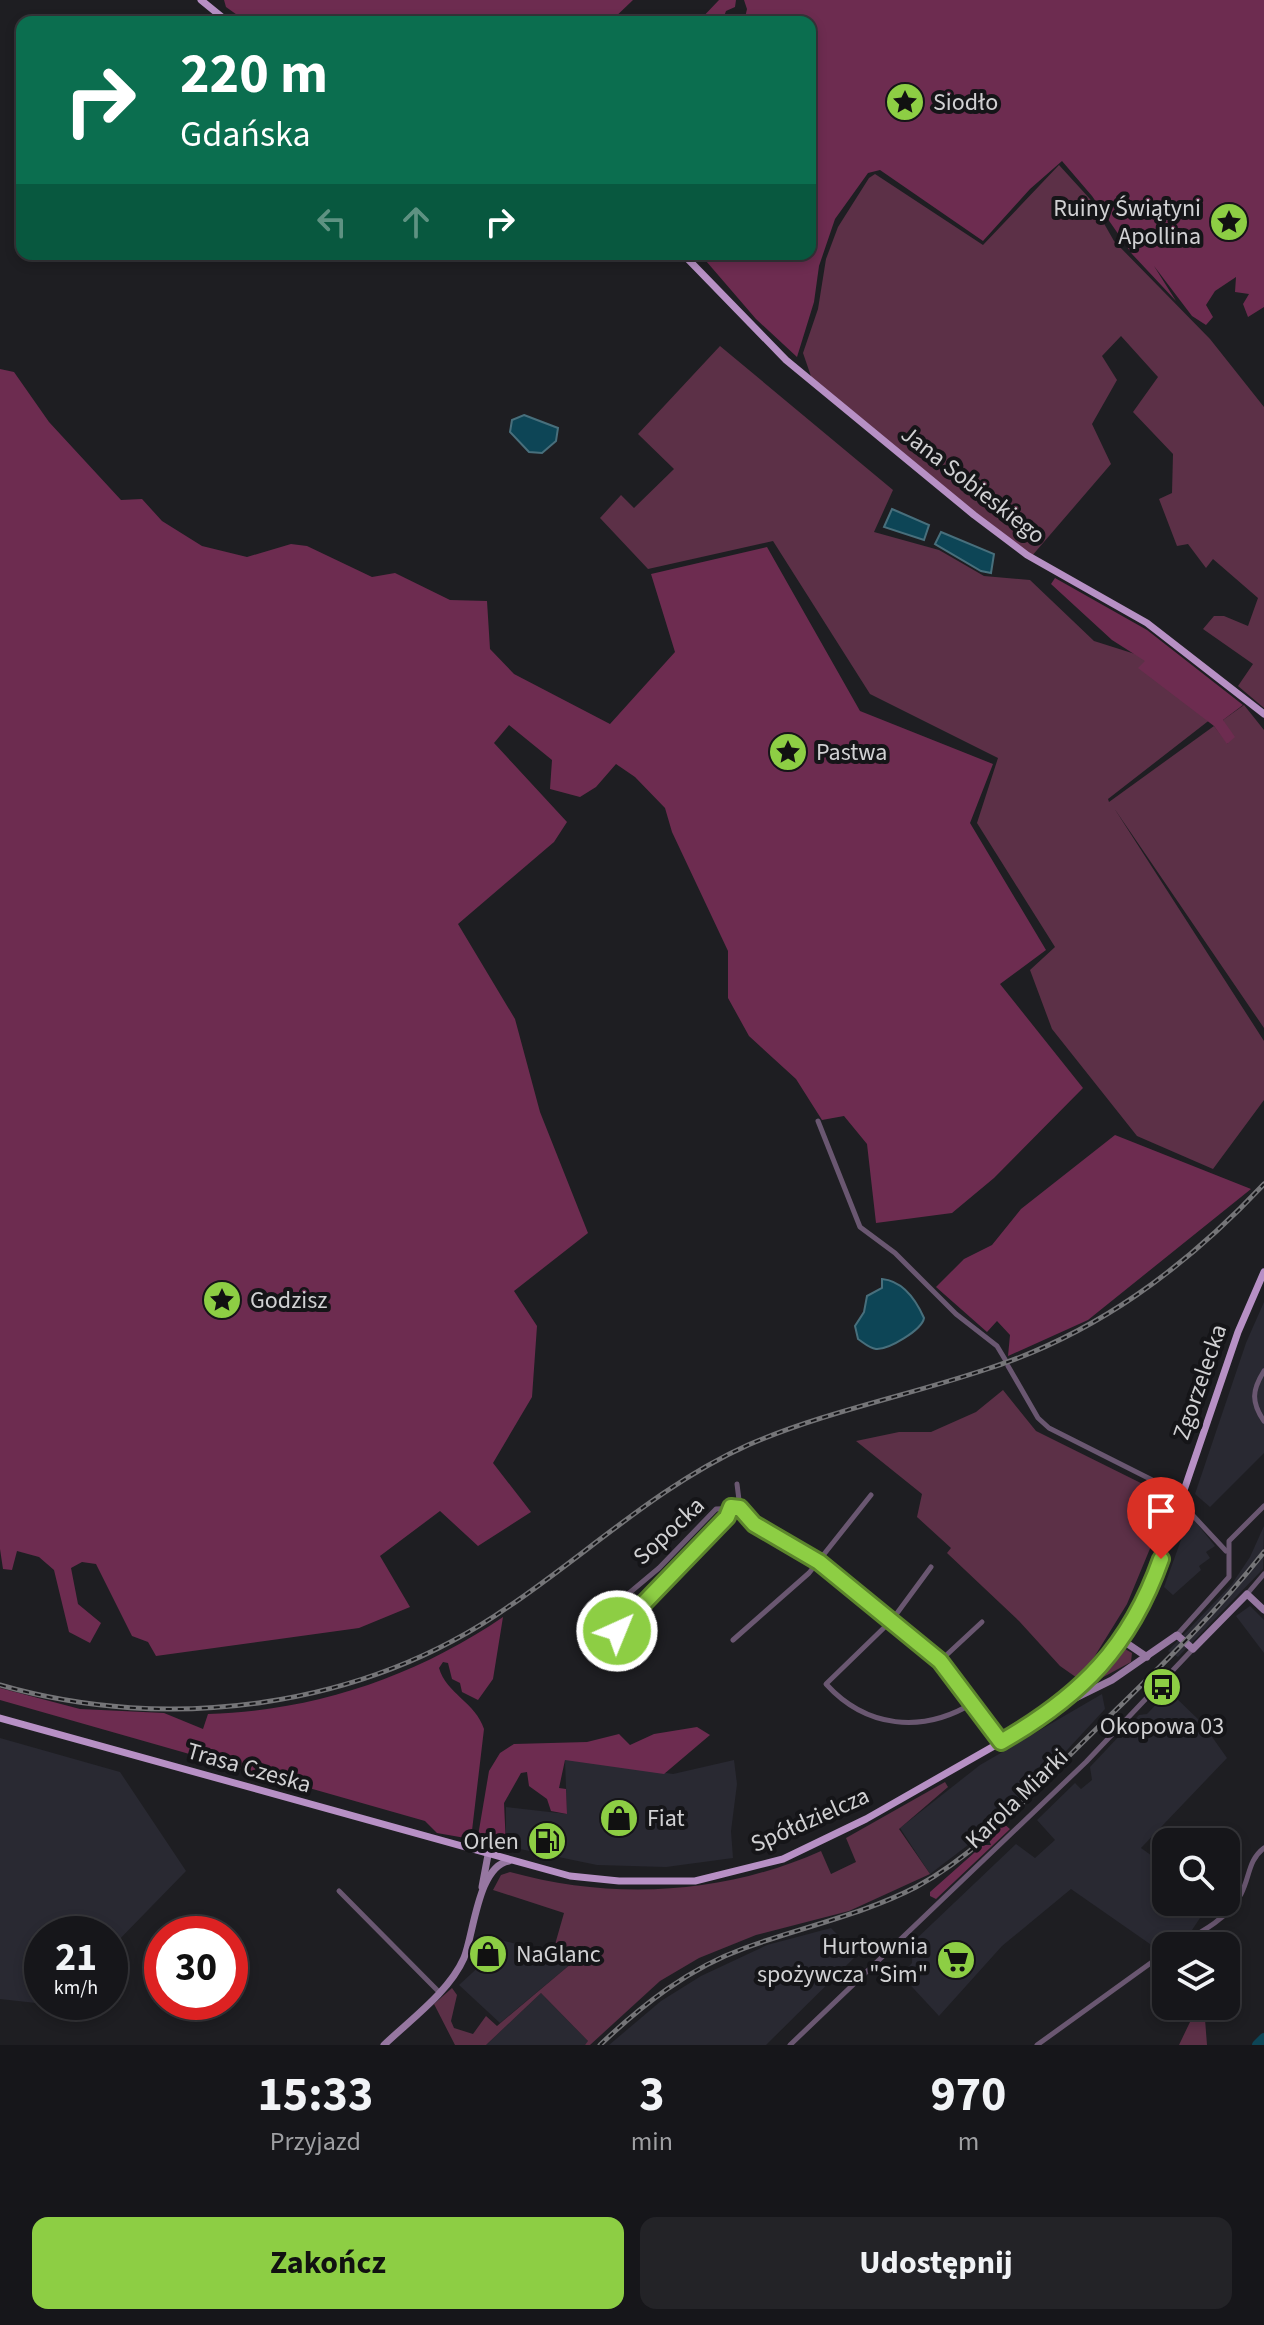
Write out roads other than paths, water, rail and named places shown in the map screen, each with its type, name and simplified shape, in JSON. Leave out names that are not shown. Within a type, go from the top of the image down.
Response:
[{"type":"main road","points":[[201,0],[221,16]]},
{"type":"main road","name":"Jana Sobieskiego","points":[[689,260],[786,360],[997,533],[1046,567],[1136,616],[1264,714]]},
{"type":"main road","name":"Zgorzelecka","points":[[1055,1708],[1104,1663],[1122,1640],[1152,1584],[1238,1332],[1264,1272]]},
{"type":"main road","name":"Spółdzielcza","points":[[488,1855],[570,1876],[619,1881],[685,1881],[735,1874],[809,1848],[1001,1742],[1055,1708]]},
{"type":"main road","name":"Trasa Czeska","points":[[0,1718],[488,1855]]},
{"type":"street","points":[[818,1121],[860,1227],[895,1253],[956,1314],[997,1346],[1043,1424],[1077,1445],[1182,1495]]},
{"type":"street","points":[[1264,1371],[1253,1395],[1255,1407],[1264,1421]]},
{"type":"street","points":[[737,1484],[740,1508],[754,1524],[819,1562],[940,1661],[1001,1742]]},
{"type":"street","points":[[733,1640],[819,1562],[871,1495]]},
{"type":"street","points":[[1179,1505],[1227,1552]]},
{"type":"street","points":[[1055,1708],[1091,1693],[1177,1635],[1229,1577],[1229,1541],[1264,1506]]},
{"type":"street","name":"Sopocka","points":[[731,1507],[727,1517],[620,1629],[614,1632],[603,1629],[601,1617],[659,1568],[716,1509],[731,1507],[740,1508]]},
{"type":"street","points":[[931,1567],[892,1620],[826,1684],[855,1712],[897,1722],[942,1716],[973,1703]]},
{"type":"street","name":"Karola Miarki","points":[[790,2045],[1086,1762],[1264,1574]]},
{"type":"street","points":[[1247,1594],[1264,1610]]},
{"type":"street","points":[[940,1661],[982,1622]]},
{"type":"street","points":[[1177,1635],[1193,1649]]},
{"type":"street","points":[[1122,1640],[1147,1657]]},
{"type":"street","points":[[1200,1932],[1234,1906],[1251,1864],[1264,1848]]},
{"type":"street","points":[[481,1893],[492,1862],[488,1855]]},
{"type":"street","points":[[384,2045],[439,1992],[463,1959],[488,1855]]},
{"type":"street","points":[[489,1876],[499,1864],[509,1861]]},
{"type":"street","points":[[339,1891],[439,1992]]},
{"type":"street","points":[[1037,2045],[1152,1962]]},
{"type":"water","points":[[524,415],[558,428],[556,441],[542,453],[529,452],[510,432],[512,420]]},
{"type":"water","points":[[892,509],[929,525],[924,540],[884,527]]},
{"type":"water","points":[[941,532],[994,554],[991,573],[981,571],[935,544]]},
{"type":"water","points":[[882,1279],[896,1283],[908,1292],[924,1318],[904,1338],[876,1349],[858,1339],[855,1326],[864,1312],[867,1296],[882,1288]]},
{"type":"waterway","points":[[1257,2045],[1264,2038]]},
{"type":"railway","points":[[0,1685],[64,1700],[130,1708],[197,1708],[263,1702],[328,1689],[391,1669],[451,1641],[508,1607],[654,1500],[715,1461],[806,1423],[1025,1355],[1101,1318],[1170,1271],[1203,1244],[1264,1184]]},
{"type":"railway","points":[[600,2045],[650,2002],[724,1956],[895,1897],[961,1858],[1003,1822],[1175,1651],[1264,1552]]},
{"type":"place","name":"Siodło","points":[[905,102]]},
{"type":"place","name":"Ruiny Świątyni Apollina","points":[[1229,222]]},
{"type":"place","name":"Pastwa","points":[[788,752]]},
{"type":"place","name":"Godzisz","points":[[222,1300]]},
{"type":"place","name":"Okopowa 03","points":[[1162,1687]]},
{"type":"place","name":"Fiat","points":[[619,1818]]},
{"type":"place","name":"Orlen","points":[[547,1841]]},
{"type":"place","name":"NaGlanc","points":[[488,1954]]},
{"type":"place","name":"Hurtownia spożywcza \"Sim\"","points":[[956,1960]]}]
